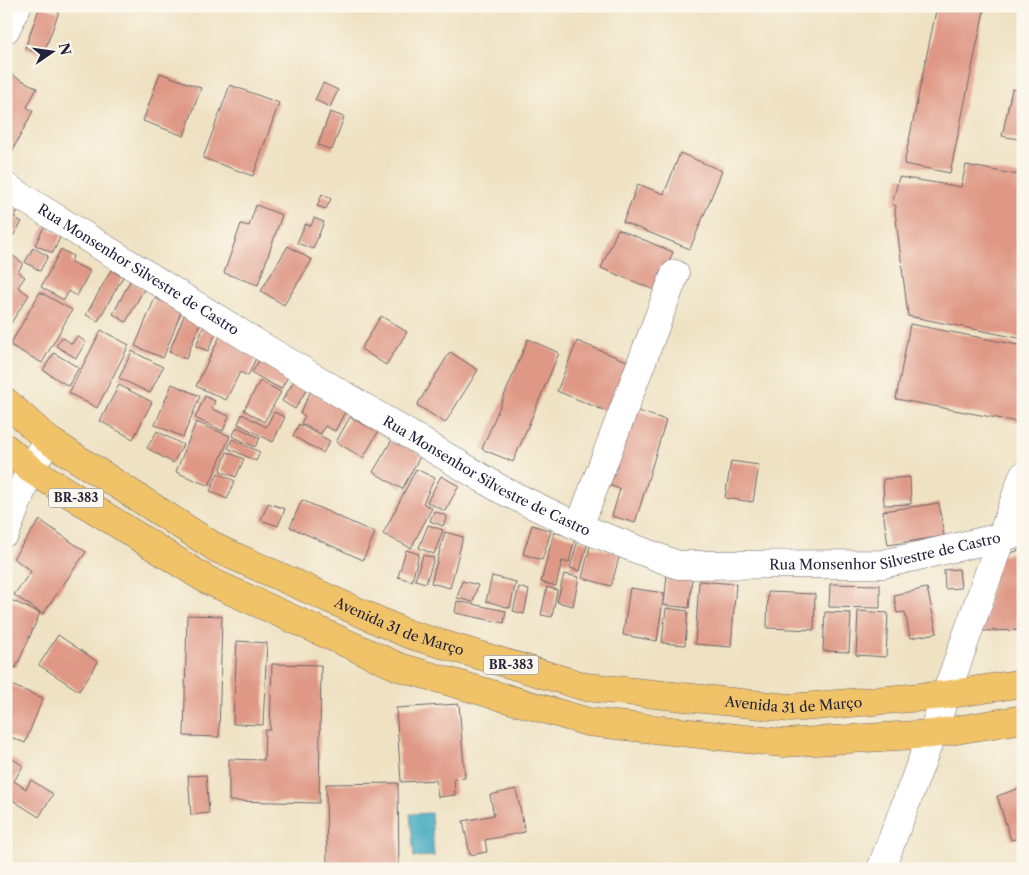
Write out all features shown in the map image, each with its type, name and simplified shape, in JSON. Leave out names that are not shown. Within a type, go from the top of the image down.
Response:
[{"type":"main road","name":"Avenida 31 de Março","points":[[6,402],[48,440],[218,549],[408,634],[586,687],[790,708],[945,695],[1023,683]]},
{"type":"main road","name":"BR-383","points":[[6,448],[30,469],[207,580],[399,667],[588,722],[783,743],[932,734],[1023,719]]},
{"type":"main road","points":[[207,580],[218,549]]},
{"type":"main road","points":[[586,687],[588,722]]},
{"type":"street","points":[[6,29],[17,6]]},
{"type":"street","name":"Rua Monsenhor Silvestre de Castro","points":[[6,187],[258,344],[502,490],[580,527],[678,565],[883,564],[1011,535]]},
{"type":"street","points":[[580,527],[675,274]]},
{"type":"street","points":[[6,532],[30,469],[48,440]]},
{"type":"street","points":[[881,869],[945,695],[1011,535],[1023,476]]},
{"type":"water","points":[[431,813],[434,856],[414,857],[410,814]]},
{"type":"building","points":[[40,6],[59,12],[43,55],[25,48]]},
{"type":"building","points":[[937,6],[985,6],[950,173],[904,164]]},
{"type":"building","points":[[8,73],[37,88],[27,107],[33,111],[8,159],[6,158],[6,77]]},
{"type":"building","points":[[160,73],[201,88],[184,136],[143,121]]},
{"type":"building","points":[[323,83],[338,90],[330,107],[315,100]]},
{"type":"building","points":[[230,85],[279,103],[253,176],[203,158]]},
{"type":"building","points":[[1012,89],[1023,91],[1023,140],[1002,136]]},
{"type":"building","points":[[330,112],[344,117],[332,150],[318,145]]},
{"type":"building","points":[[680,153],[722,171],[690,249],[623,222],[638,184],[664,194]]},
{"type":"building","points":[[966,165],[1023,176],[1023,339],[908,316],[895,211],[896,206],[892,204],[899,177],[961,187]]},
{"type":"building","points":[[322,194],[331,199],[326,209],[317,206]]},
{"type":"building","points":[[6,200],[20,208],[14,217],[22,222],[13,236],[6,232]]},
{"type":"building","points":[[256,205],[282,215],[258,285],[224,273],[241,224],[249,226]]},
{"type":"building","points":[[314,218],[324,222],[313,249],[297,243],[305,224],[311,226]]},
{"type":"building","points":[[44,227],[61,235],[53,253],[35,245]]},
{"type":"building","points":[[618,229],[673,252],[657,291],[601,268]]},
{"type":"building","points":[[288,246],[312,260],[284,305],[261,291]]},
{"type":"building","points":[[33,248],[48,256],[40,271],[25,262]]},
{"type":"building","points":[[61,249],[73,256],[71,262],[90,271],[77,296],[69,291],[64,300],[41,287]]},
{"type":"building","points":[[10,254],[23,263],[18,272],[25,277],[18,287],[29,295],[9,326],[6,324],[6,260]]},
{"type":"building","points":[[111,270],[123,277],[98,321],[86,315]]},
{"type":"building","points":[[130,281],[144,289],[126,322],[113,314]]},
{"type":"building","points":[[40,292],[72,310],[42,363],[10,345]]},
{"type":"building","points":[[155,298],[182,310],[163,358],[135,346]]},
{"type":"building","points":[[186,311],[202,318],[186,359],[169,352]]},
{"type":"building","points":[[381,316],[407,332],[386,365],[361,349]]},
{"type":"building","points":[[910,324],[1023,346],[1023,423],[896,399]]},
{"type":"building","points":[[204,326],[217,331],[208,351],[196,346]]},
{"type":"building","points":[[101,330],[129,345],[97,408],[69,393]]},
{"type":"building","points":[[222,332],[259,351],[248,376],[240,372],[226,400],[196,386]]},
{"type":"building","points":[[77,336],[86,342],[76,358],[56,346],[62,337],[72,344]]},
{"type":"building","points":[[528,339],[559,353],[513,462],[482,449]]},
{"type":"building","points":[[577,341],[629,362],[608,412],[557,391]]},
{"type":"building","points":[[132,351],[163,367],[150,393],[119,378]]},
{"type":"building","points":[[450,352],[478,370],[445,423],[417,405]]},
{"type":"building","points":[[54,353],[79,368],[68,386],[43,370]]},
{"type":"building","points":[[261,357],[290,373],[281,389],[252,373]]},
{"type":"building","points":[[295,379],[308,387],[295,409],[282,401]]},
{"type":"building","points":[[260,381],[281,392],[264,422],[244,410]]},
{"type":"building","points":[[172,384],[200,396],[183,437],[155,425]]},
{"type":"building","points":[[119,385],[152,402],[133,439],[100,421]]},
{"type":"building","points":[[312,389],[347,408],[335,431],[325,426],[321,434],[301,423],[305,416],[300,413]]},
{"type":"building","points":[[205,396],[215,401],[212,409],[229,416],[223,431],[195,418]]},
{"type":"building","points":[[629,408],[666,420],[635,523],[612,516],[620,489],[606,484]]},
{"type":"building","points":[[274,412],[285,417],[273,442],[238,424],[242,414],[266,427]]},
{"type":"building","points":[[350,417],[378,432],[363,458],[336,442]]},
{"type":"building","points":[[196,422],[230,436],[209,486],[176,472]]},
{"type":"building","points":[[299,424],[330,441],[323,453],[293,436]]},
{"type":"building","points":[[237,427],[260,438],[255,447],[232,436]]},
{"type":"building","points":[[157,431],[183,445],[173,463],[147,448]]},
{"type":"building","points":[[393,438],[421,455],[402,489],[373,472]]},
{"type":"building","points":[[232,439],[260,452],[256,461],[228,448]]},
{"type":"building","points":[[227,452],[244,459],[236,477],[220,471]]},
{"type":"building","points":[[731,461],[759,465],[753,502],[725,498]]},
{"type":"building","points":[[416,469],[435,478],[423,503],[432,508],[411,548],[383,534]]},
{"type":"building","points":[[218,473],[235,481],[227,499],[210,491]]},
{"type":"building","points":[[441,476],[459,486],[445,511],[427,502]]},
{"type":"building","points":[[910,477],[911,504],[884,505],[883,479]]},
{"type":"building","points":[[302,500],[375,533],[363,560],[290,527]]},
{"type":"building","points":[[268,503],[285,509],[278,526],[261,520]]},
{"type":"building","points":[[939,503],[944,536],[888,545],[883,511]]},
{"type":"building","points":[[434,511],[447,516],[443,526],[430,521]]},
{"type":"building","points":[[40,520],[86,552],[43,614],[14,595],[31,571],[13,558]]},
{"type":"building","points":[[428,525],[443,530],[434,554],[419,548]]},
{"type":"building","points":[[532,525],[551,531],[542,560],[523,554]]},
{"type":"building","points":[[445,532],[463,537],[450,588],[431,583]]},
{"type":"building","points":[[554,532],[575,538],[569,563],[562,561],[556,586],[541,582]]},
{"type":"building","points":[[578,540],[588,542],[580,571],[570,568]]},
{"type":"building","points":[[590,546],[620,554],[611,586],[582,578]]},
{"type":"building","points":[[1023,549],[1023,630],[982,631],[998,557]]},
{"type":"building","points":[[406,550],[419,554],[412,581],[398,577]]},
{"type":"building","points":[[423,555],[434,558],[426,583],[415,580]]},
{"type":"building","points":[[959,569],[961,588],[945,589],[944,570]]},
{"type":"building","points":[[564,574],[579,577],[573,606],[557,602]]},
{"type":"building","points":[[667,575],[692,578],[689,608],[664,605]]},
{"type":"building","points":[[492,576],[516,582],[510,608],[486,601]]},
{"type":"building","points":[[462,581],[478,585],[473,602],[457,598]]},
{"type":"building","points":[[699,581],[736,584],[731,647],[695,644]]},
{"type":"building","points":[[830,584],[880,585],[880,608],[829,607]]},
{"type":"building","points":[[519,587],[529,590],[524,614],[513,611]]},
{"type":"building","points":[[547,587],[557,590],[552,617],[541,615]]},
{"type":"building","points":[[630,588],[664,593],[657,641],[623,635]]},
{"type":"building","points":[[927,588],[937,633],[910,638],[905,612],[897,613],[894,595]]},
{"type":"building","points":[[768,592],[815,594],[814,630],[767,628]]},
{"type":"building","points":[[6,598],[40,613],[16,668],[6,664]]},
{"type":"building","points":[[457,601],[506,611],[504,623],[455,613]]},
{"type":"building","points":[[666,608],[688,611],[685,645],[662,643]]},
{"type":"building","points":[[858,611],[888,613],[886,657],[856,655]]},
{"type":"building","points":[[825,612],[851,613],[849,652],[823,651]]},
{"type":"building","points":[[187,615],[222,616],[219,737],[184,736]]},
{"type":"building","points":[[58,635],[98,662],[79,691],[39,665]]},
{"type":"building","points":[[237,641],[267,643],[263,725],[233,724]]},
{"type":"building","points":[[272,664],[321,665],[319,803],[229,801],[229,759],[264,760],[265,730],[270,730]]},
{"type":"building","points":[[6,683],[43,698],[25,743],[6,735]]},
{"type":"building","points":[[459,704],[465,778],[454,779],[455,795],[438,797],[436,780],[401,782],[396,708]]},
{"type":"building","points":[[6,754],[23,766],[14,781],[26,789],[31,780],[53,794],[39,817],[6,796]]},
{"type":"building","points":[[206,775],[209,813],[191,815],[188,776]]},
{"type":"building","points":[[398,783],[399,869],[327,869],[326,784]]},
{"type":"building","points":[[1023,787],[1023,837],[1011,840],[997,796]]},
{"type":"building","points":[[516,789],[525,832],[485,840],[487,852],[470,855],[463,821],[494,815],[490,795]]}]
